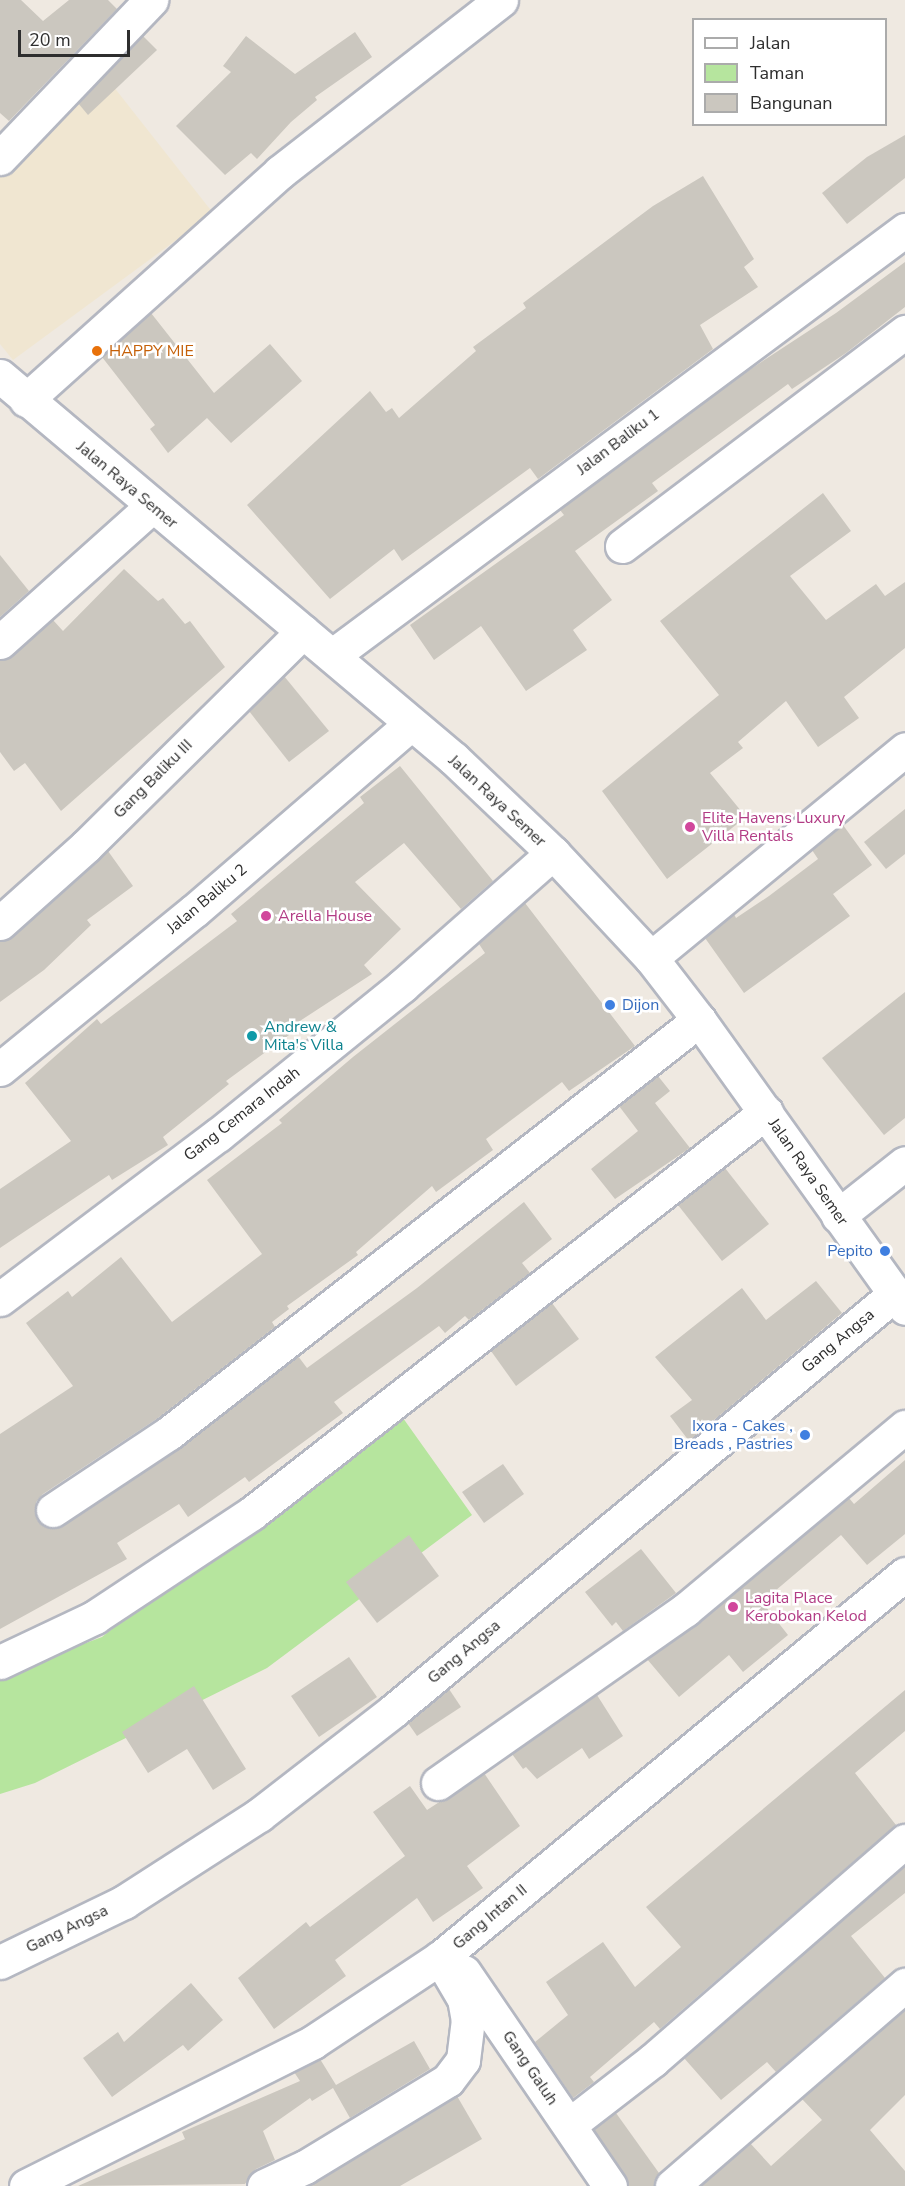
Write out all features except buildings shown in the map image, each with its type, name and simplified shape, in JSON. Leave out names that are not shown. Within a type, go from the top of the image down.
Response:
[{"type":"street","points":[[0,158],[151,0]]},
{"type":"street","points":[[26,400],[280,172],[501,0]]},
{"type":"street","name":"Jalan Baliku 1","points":[[333,655],[905,230]]},
{"type":"street","points":[[622,546],[905,332]]},
{"type":"street","name":"Jalan Raya Semer","points":[[0,376],[152,506],[333,655],[553,854],[651,958],[766,1112],[900,1301]]},
{"type":"street","points":[[0,642],[152,506]]},
{"type":"street","name":"Gang Baliku III","points":[[0,923],[86,846],[303,631]]},
{"type":"street","name":"Jalan Baliku 2","points":[[0,1069],[194,911],[411,724]]},
{"type":"street","points":[[651,958],[905,749]]},
{"type":"street","name":"Gang Cemara Indah","points":[[0,1299],[218,1135],[402,986],[553,854]]},
{"type":"street","points":[[53,1510],[169,1433],[699,1020]]},
{"type":"street","points":[[0,1662],[95,1617],[252,1513],[766,1112]]},
{"type":"street","points":[[838,1216],[905,1163]]},
{"type":"street","name":"Gang Angsa","points":[[0,1962],[124,1902],[259,1815],[393,1711],[900,1301]]},
{"type":"street","points":[[438,1783],[686,1610],[905,1427]]},
{"type":"street","name":"Gang Intan II","points":[[26,2186],[313,2042],[445,1954],[905,1574]]},
{"type":"street","points":[[569,2125],[653,2060],[905,1841]]},
{"type":"street","points":[[264,2186],[304,2167],[448,2080],[463,2060],[468,2021],[464,1999],[445,1954]]},
{"type":"street","name":"Gang Galuh","points":[[445,1954],[569,2125],[610,2186]]},
{"type":"street","points":[[672,2186],[905,1985]]},
{"type":"shaded area","points":[[102,72],[213,213],[13,360],[0,344],[0,163]]},
{"type":"green space","points":[[393,1404],[472,1515],[267,1668],[35,1783],[0,1794],[0,1675],[102,1637]]},
{"type":"place","name":"HAPPY MIE","points":[[97,351]]},
{"type":"place","name":"Elite Havens Luxury Villa Rentals","points":[[690,827]]},
{"type":"place","name":"Arella House","points":[[266,916]]},
{"type":"place","name":"Dijon","points":[[610,1005]]},
{"type":"place","name":"Andrew & Mita's Villa","points":[[252,1036]]},
{"type":"place","name":"Pepito","points":[[885,1251]]},
{"type":"place","name":"Ixora - Cakes , Breads , Pastries","points":[[805,1435]]},
{"type":"place","name":"Lagita Place Kerobokan Kelod","points":[[733,1607]]}]
